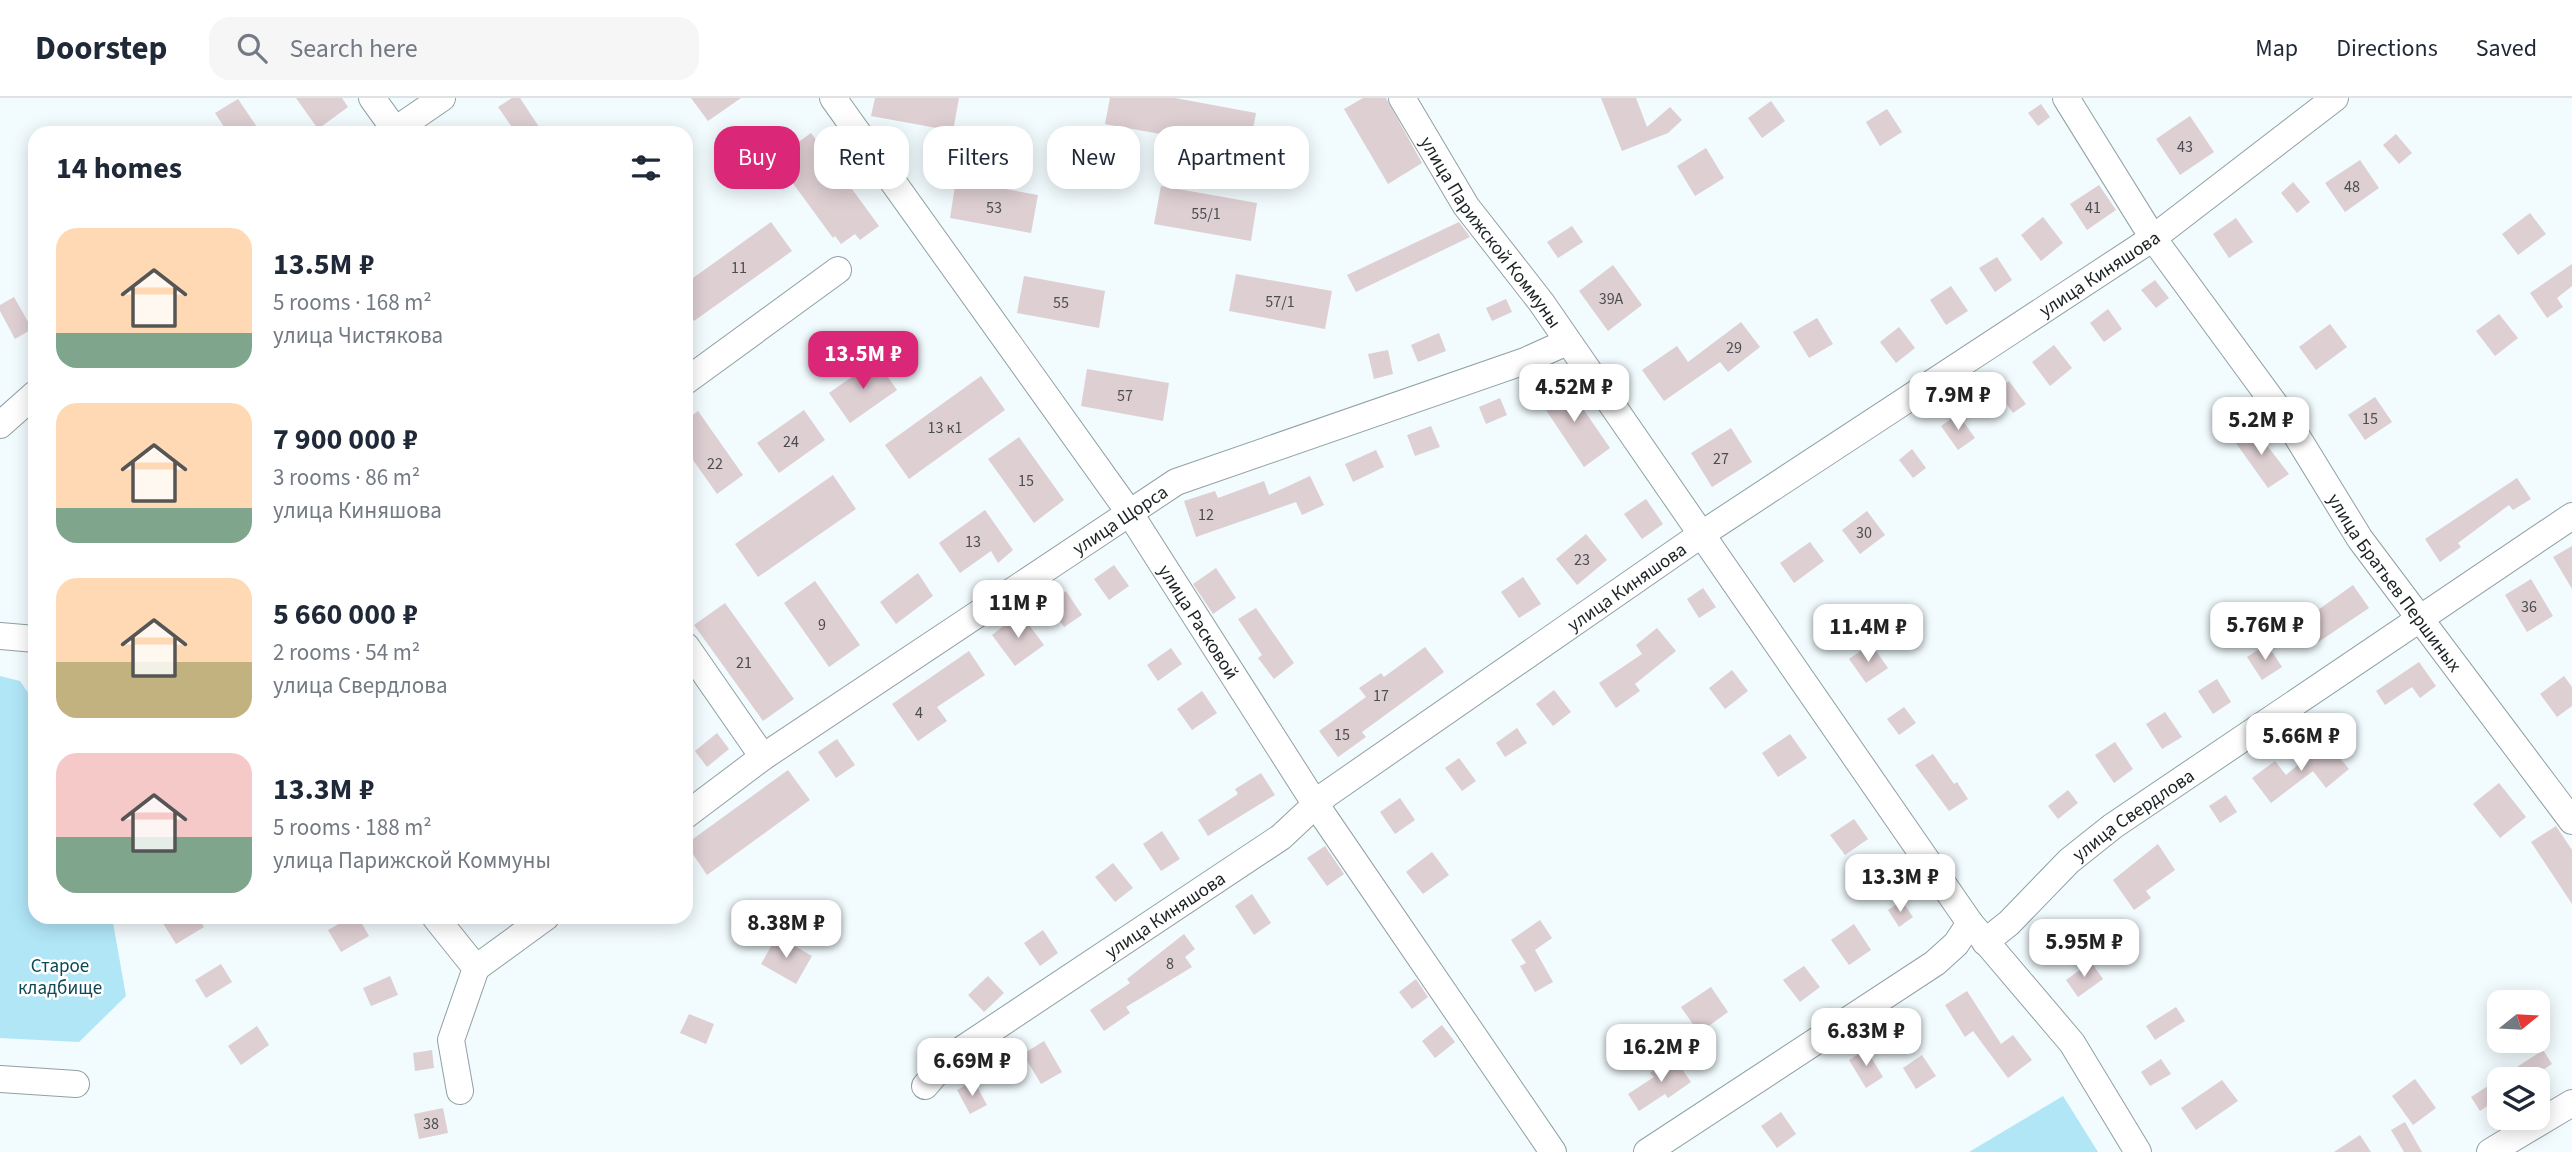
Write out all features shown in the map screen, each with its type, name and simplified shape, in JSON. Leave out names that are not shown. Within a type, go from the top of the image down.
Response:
[{"type":"street","points":[[372,98],[389,126]]},
{"type":"street","points":[[402,126],[442,98]]},
{"type":"street","name":"улица Расковой","points":[[833,98],[1129,513],[1316,805],[1553,1152]]},
{"type":"street","name":"улица Парижской Коммуны","points":[[1402,98],[1466,206],[1541,302],[1977,932],[2071,1043],[2138,1152]]},
{"type":"street","name":"улица Братьев Першиных","points":[[2066,98],[2153,238],[2290,425],[2360,539],[2572,821]]},
{"type":"street","name":"улица Киняшова","points":[[925,1086],[949,1058],[1281,837],[1316,805],[1702,534],[2153,238],[2335,98]]},
{"type":"street","points":[[693,376],[838,270]]},
{"type":"street","name":"улица Щорса","points":[[693,810],[763,757],[1176,482],[1525,361],[1567,342]]},
{"type":"street","points":[[0,425],[28,400]]},
{"type":"street","name":"улица Свердлова","points":[[1647,1152],[1935,963],[1956,944],[1977,932],[2010,923],[2069,861],[2113,826],[2422,620],[2572,516]]},
{"type":"street","points":[[0,636],[28,638]]},
{"type":"street","points":[[693,656],[763,757]]},
{"type":"street","points":[[441,924],[476,968]]},
{"type":"street","points":[[460,1091],[451,1040],[476,968],[537,924]]},
{"type":"street","points":[[0,1079],[76,1084]]},
{"type":"street","points":[[2490,1152],[2572,1104]]},
{"type":"green space","name":"Старое кладбище","points":[[0,676],[20,681],[28,693],[28,924],[113,924],[126,996],[79,1042],[0,1038]]},
{"type":"green space","points":[[2063,1096],[2098,1152],[1969,1152]]},
{"type":"building","points":[[296,98],[342,98],[348,107],[322,126],[316,126]]},
{"type":"building","points":[[512,98],[520,98],[538,126],[511,126],[498,107]]},
{"type":"building","points":[[691,98],[741,98],[708,121]]},
{"type":"building","points":[[875,98],[959,98],[954,126],[926,126],[871,116]]},
{"type":"building","points":[[1110,98],[1175,98],[1256,113],[1254,126],[1154,126],[1154,133],[1140,130],[1140,126],[1105,124]]},
{"type":"building","points":[[1363,98],[1386,98],[1422,163],[1388,184],[1344,109]]},
{"type":"building","points":[[1601,98],[1636,98],[1647,127],[1670,107],[1682,120],[1668,133],[1622,151]]},
{"type":"building","points":[[238,99],[256,126],[223,126],[215,113]]},
{"type":"building","points":[[1771,101],[1785,121],[1762,138],[1748,118]]},
{"type":"building","points":[[2041,104],[2050,117],[2038,126],[2028,113]]},
{"type":"building","points":[[1887,109],[1902,132],[1880,146],[1866,122]]},
{"type":"building","points":[[2190,116],[2214,152],[2180,175],[2156,139]]},
{"type":"building","points":[[811,133],[814,137],[814,189],[852,189],[879,226],[860,240],[855,234],[841,244],[835,236],[833,238],[797,189],[800,189],[800,141]]},
{"type":"building","points":[[2396,134],[2412,153],[2399,164],[2383,145]]},
{"type":"building","points":[[1706,148],[1724,178],[1695,196],[1677,166]]},
{"type":"building","points":[[2360,160],[2379,188],[2345,212],[2325,183]]},
{"type":"building","points":[[2293,182],[2310,202],[2297,213],[2281,193]]},
{"type":"building","points":[[2099,185],[2116,210],[2087,230],[2070,204]]},
{"type":"building","points":[[955,189],[1005,189],[1038,195],[1031,233],[950,218]]},
{"type":"building","points":[[1160,189],[1178,189],[1257,203],[1251,241],[1154,224]]},
{"type":"building","points":[[2530,213],[2546,234],[2518,255],[2502,234]]},
{"type":"building","points":[[2043,217],[2063,243],[2041,261],[2021,235]]},
{"type":"building","points":[[2236,218],[2253,242],[2229,258],[2213,234]]},
{"type":"building","points":[[771,222],[792,251],[694,321],[693,278]]},
{"type":"building","points":[[1459,222],[1470,237],[1356,292],[1347,275]]},
{"type":"building","points":[[1572,226],[1583,242],[1558,258],[1547,242]]},
{"type":"building","points":[[1997,257],[2012,280],[1995,292],[1979,268]]},
{"type":"building","points":[[2572,264],[2572,286],[2557,298],[2563,307],[2547,318],[2530,293]]},
{"type":"building","points":[[1613,265],[1642,305],[1608,331],[1579,291]]},
{"type":"building","points":[[1236,274],[1332,291],[1325,329],[1229,311]]},
{"type":"building","points":[[1024,276],[1105,291],[1099,328],[1017,313]]},
{"type":"building","points":[[2155,280],[2169,298],[2156,308],[2141,290]]},
{"type":"building","points":[[1951,286],[1968,311],[1946,325],[1930,300]]},
{"type":"building","points":[[14,297],[28,322],[28,331],[15,339],[0,311],[0,305]]},
{"type":"building","points":[[1506,299],[1512,312],[1492,321],[1486,308]]},
{"type":"building","points":[[2108,309],[2122,329],[2104,342],[2090,323]]},
{"type":"building","points":[[2499,314],[2518,338],[2495,356],[2476,331]]},
{"type":"building","points":[[1817,318],[1833,344],[1809,358],[1793,332]]},
{"type":"building","points":[[1741,322],[1760,347],[1728,372],[1720,362],[1664,401],[1642,370],[1677,346],[1688,362]]},
{"type":"building","points":[[2330,324],[2347,347],[2316,370],[2299,347]]},
{"type":"building","points":[[1899,327],[1915,348],[1896,363],[1880,342]]},
{"type":"building","points":[[1439,333],[1446,351],[1418,362],[1411,345]]},
{"type":"building","points":[[2054,345],[2072,368],[2050,386],[2032,362]]},
{"type":"building","points":[[1388,350],[1393,374],[1374,379],[1368,354]]},
{"type":"building","points":[[876,360],[897,390],[850,423],[829,393]]},
{"type":"building","points":[[1087,369],[1169,383],[1163,421],[1081,406]]},
{"type":"building","points":[[1539,374],[1545,387],[1529,396],[1522,383]]},
{"type":"building","points":[[981,376],[1005,410],[909,479],[885,445]]},
{"type":"building","points":[[1564,381],[1610,448],[1584,467],[1538,398]]},
{"type":"building","points":[[2009,381],[2026,404],[2013,413],[1996,390]]},
{"type":"building","points":[[2375,397],[2392,422],[2365,440],[2348,415]]},
{"type":"building","points":[[1500,398],[1507,415],[1486,424],[1479,407]]},
{"type":"building","points":[[804,410],[825,440],[779,473],[757,443]]},
{"type":"building","points":[[698,411],[743,475],[717,494],[693,460],[693,415]]},
{"type":"building","points":[[1958,414],[1975,438],[1958,450],[1941,426]]},
{"type":"building","points":[[1431,426],[1440,447],[1415,456],[1407,435]]},
{"type":"building","points":[[2252,426],[2289,474],[2268,488],[2233,439]]},
{"type":"building","points":[[1731,428],[1752,462],[1712,487],[1691,453]]},
{"type":"building","points":[[1019,437],[1064,500],[1034,523],[988,459]]},
{"type":"building","points":[[1912,449],[1926,468],[1913,478],[1899,460]]},
{"type":"building","points":[[1376,450],[1384,467],[1353,482],[1345,464]]},
{"type":"building","points":[[833,475],[856,509],[758,577],[735,544]]},
{"type":"building","points":[[1310,476],[1324,505],[1302,515],[1296,502],[1196,537],[1184,501],[1215,491],[1218,498],[1264,481],[1269,495]]},
{"type":"building","points":[[2517,478],[2531,499],[2513,510],[2509,505],[2458,543],[2461,547],[2440,562],[2425,539]]},
{"type":"building","points":[[1646,499],[1663,524],[1642,539],[1624,514]]},
{"type":"building","points":[[985,510],[1013,550],[998,563],[991,551],[960,573],[939,543]]},
{"type":"building","points":[[1867,511],[1885,535],[1860,554],[1842,530]]},
{"type":"building","points":[[1586,534],[1607,560],[1577,585],[1556,559]]},
{"type":"building","points":[[1810,542],[1824,561],[1794,583],[1780,563]]},
{"type":"building","points":[[2572,546],[2572,589],[2553,557]]},
{"type":"building","points":[[1114,565],[1129,586],[1109,600],[1094,579]]},
{"type":"building","points":[[1216,568],[1236,598],[1213,614],[1193,584]]},
{"type":"building","points":[[918,573],[933,596],[896,624],[880,602]]},
{"type":"building","points":[[1523,577],[1541,604],[1519,618],[1501,592]]},
{"type":"building","points":[[2531,579],[2553,616],[2527,632],[2505,595]]},
{"type":"building","points":[[815,581],[860,645],[829,667],[784,603]]},
{"type":"building","points":[[2353,585],[2369,608],[2317,643],[2300,617],[2316,607],[2318,610]]},
{"type":"building","points":[[1703,588],[1716,607],[1699,618],[1687,599]]},
{"type":"building","points":[[1066,591],[1082,615],[1064,627],[1048,603]]},
{"type":"building","points":[[725,603],[794,699],[763,721],[694,625]]},
{"type":"building","points":[[1256,608],[1294,663],[1274,679],[1258,658],[1262,655],[1238,619]]},
{"type":"building","points":[[1020,613],[1044,645],[1015,666],[992,635]]},
{"type":"building","points":[[1657,628],[1676,651],[1635,684],[1640,691],[1616,708],[1599,683],[1642,654],[1636,645]]},
{"type":"building","points":[[1871,644],[1888,668],[1866,683],[1849,659]]},
{"type":"building","points":[[2267,644],[2282,667],[2262,680],[2247,657]]},
{"type":"building","points":[[1425,647],[1444,672],[1362,732],[1366,737],[1338,757],[1319,731],[1366,697],[1359,688],[1381,673],[1384,677]]},
{"type":"building","points":[[1171,648],[1182,664],[1158,681],[1147,665]]},
{"type":"building","points":[[969,651],[985,675],[937,707],[947,721],[918,741],[892,704]]},
{"type":"building","points":[[2419,662],[2436,686],[2420,698],[2412,687],[2385,705],[2376,691]]},
{"type":"building","points":[[1732,670],[1748,691],[1725,709],[1709,688]]},
{"type":"building","points":[[2564,676],[2572,687],[2572,706],[2557,717],[2540,694]]},
{"type":"building","points":[[2217,679],[2231,702],[2213,714],[2198,691]]},
{"type":"building","points":[[1554,690],[1571,712],[1553,726],[1536,704]]},
{"type":"building","points":[[1202,691],[1217,713],[1192,730],[1177,709]]},
{"type":"building","points":[[1904,707],[1916,723],[1899,735],[1887,719]]},
{"type":"building","points":[[2165,712],[2182,737],[2162,749],[2146,724]]},
{"type":"building","points":[[1517,728],[1527,743],[1505,757],[1496,743]]},
{"type":"building","points":[[717,733],[729,749],[707,767],[695,751]]},
{"type":"building","points":[[1790,734],[1807,758],[1778,777],[1762,753]]},
{"type":"building","points":[[837,739],[855,765],[836,778],[818,752]]},
{"type":"building","points":[[2326,741],[2349,769],[2326,788],[2313,771],[2271,803],[2252,778],[2275,761],[2286,775]]},
{"type":"building","points":[[2115,742],[2133,769],[2114,783],[2095,755]]},
{"type":"building","points":[[1933,754],[1968,799],[1949,811],[1915,765]]},
{"type":"building","points":[[1459,758],[1476,781],[1462,791],[1445,768]]},
{"type":"building","points":[[788,770],[810,800],[707,875],[693,854],[693,839]]},
{"type":"building","points":[[1261,773],[1275,795],[1208,836],[1198,820],[1238,794],[1235,789]]},
{"type":"building","points":[[2499,783],[2526,817],[2500,838],[2473,804]]},
{"type":"building","points":[[2068,790],[2078,803],[2058,819],[2048,806]]},
{"type":"building","points":[[2226,795],[2237,812],[2220,823],[2209,806]]},
{"type":"building","points":[[1400,798],[1415,820],[1395,834],[1380,812]]},
{"type":"building","points":[[1854,819],[1868,839],[1845,855],[1830,835]]},
{"type":"building","points":[[2556,826],[2572,850],[2572,904],[2531,842]]},
{"type":"building","points":[[1162,831],[1180,859],[1161,871],[1143,844]]},
{"type":"building","points":[[2158,844],[2175,870],[2146,891],[2151,898],[2134,910],[2113,880]]},
{"type":"building","points":[[1325,846],[1344,874],[1327,886],[1307,858]]},
{"type":"building","points":[[1432,852],[1449,875],[1423,894],[1406,872]]},
{"type":"building","points":[[1113,863],[1133,888],[1115,902],[1095,877]]},
{"type":"building","points":[[1252,894],[1271,923],[1254,935],[1235,906]]},
{"type":"building","points":[[1902,901],[1913,917],[1899,927],[1888,910]]},
{"type":"building","points":[[1540,920],[1552,938],[1535,950],[1553,982],[1535,992],[1520,966],[1526,963],[1511,940]]},
{"type":"building","points":[[163,924],[202,924],[204,927],[176,944]]},
{"type":"building","points":[[339,924],[362,924],[369,936],[341,952],[328,930]]},
{"type":"building","points":[[1854,924],[1871,950],[1849,965],[1831,940]]},
{"type":"building","points":[[1043,930],[1058,953],[1040,966],[1024,943]]},
{"type":"building","points":[[1184,934],[1195,949],[1185,957],[1192,967],[1126,1007],[1130,1013],[1104,1031],[1090,1010],[1130,983],[1127,979]]},
{"type":"building","points":[[777,936],[812,956],[796,984],[761,964]]},
{"type":"building","points":[[2091,962],[2103,979],[2078,997],[2066,980]]},
{"type":"building","points":[[221,964],[232,982],[206,998],[195,980]]},
{"type":"building","points":[[1804,966],[1820,987],[1800,1002],[1783,980]]},
{"type":"building","points":[[390,976],[398,995],[371,1006],[363,988]]},
{"type":"building","points":[[988,976],[1004,993],[984,1012],[968,995]]},
{"type":"building","points":[[1416,979],[1428,997],[1412,1009],[1399,992]]},
{"type":"building","points":[[1711,987],[1728,1012],[1699,1033],[1681,1007]]},
{"type":"building","points":[[1967,991],[2001,1044],[2013,1035],[2032,1060],[2008,1078],[1973,1031],[1965,1037],[1945,1005]]},
{"type":"building","points":[[2176,1007],[2185,1021],[2155,1040],[2146,1026]]},
{"type":"building","points":[[689,1014],[714,1024],[706,1044],[680,1033]]},
{"type":"building","points":[[1442,1025],[1455,1042],[1435,1058],[1422,1041]]},
{"type":"building","points":[[257,1026],[269,1045],[241,1065],[228,1046]]},
{"type":"building","points":[[1044,1041],[1062,1072],[1041,1084],[1023,1054]]},
{"type":"building","points":[[1866,1049],[1883,1077],[1866,1088],[1849,1060]]},
{"type":"building","points":[[432,1050],[434,1068],[415,1071],[413,1053]]},
{"type":"building","points":[[2537,1054],[2546,1054],[2552,1064],[2547,1067],[2517,1067]]},
{"type":"building","points":[[1922,1055],[1936,1076],[1916,1089],[1903,1068]]},
{"type":"building","points":[[1673,1056],[1691,1082],[1668,1098],[1665,1094],[1639,1111],[1628,1094],[1654,1077],[1650,1073]]},
{"type":"building","points":[[2161,1059],[2171,1074],[2150,1086],[2141,1072]]},
{"type":"building","points":[[2415,1079],[2436,1108],[2413,1125],[2392,1096]]},
{"type":"building","points":[[2222,1080],[2238,1101],[2196,1130],[2181,1108]]},
{"type":"building","points":[[974,1081],[987,1105],[970,1114],[957,1090]]},
{"type":"building","points":[[2487,1087],[2487,1106],[2480,1111],[2471,1097]]},
{"type":"building","points":[[443,1108],[448,1133],[419,1139],[414,1114]]},
{"type":"building","points":[[1781,1112],[1796,1134],[1777,1148],[1761,1126]]},
{"type":"building","points":[[2405,1122],[2422,1152],[2404,1152],[2391,1130]]},
{"type":"building","points":[[2360,1135],[2371,1152],[2334,1152]]}]
